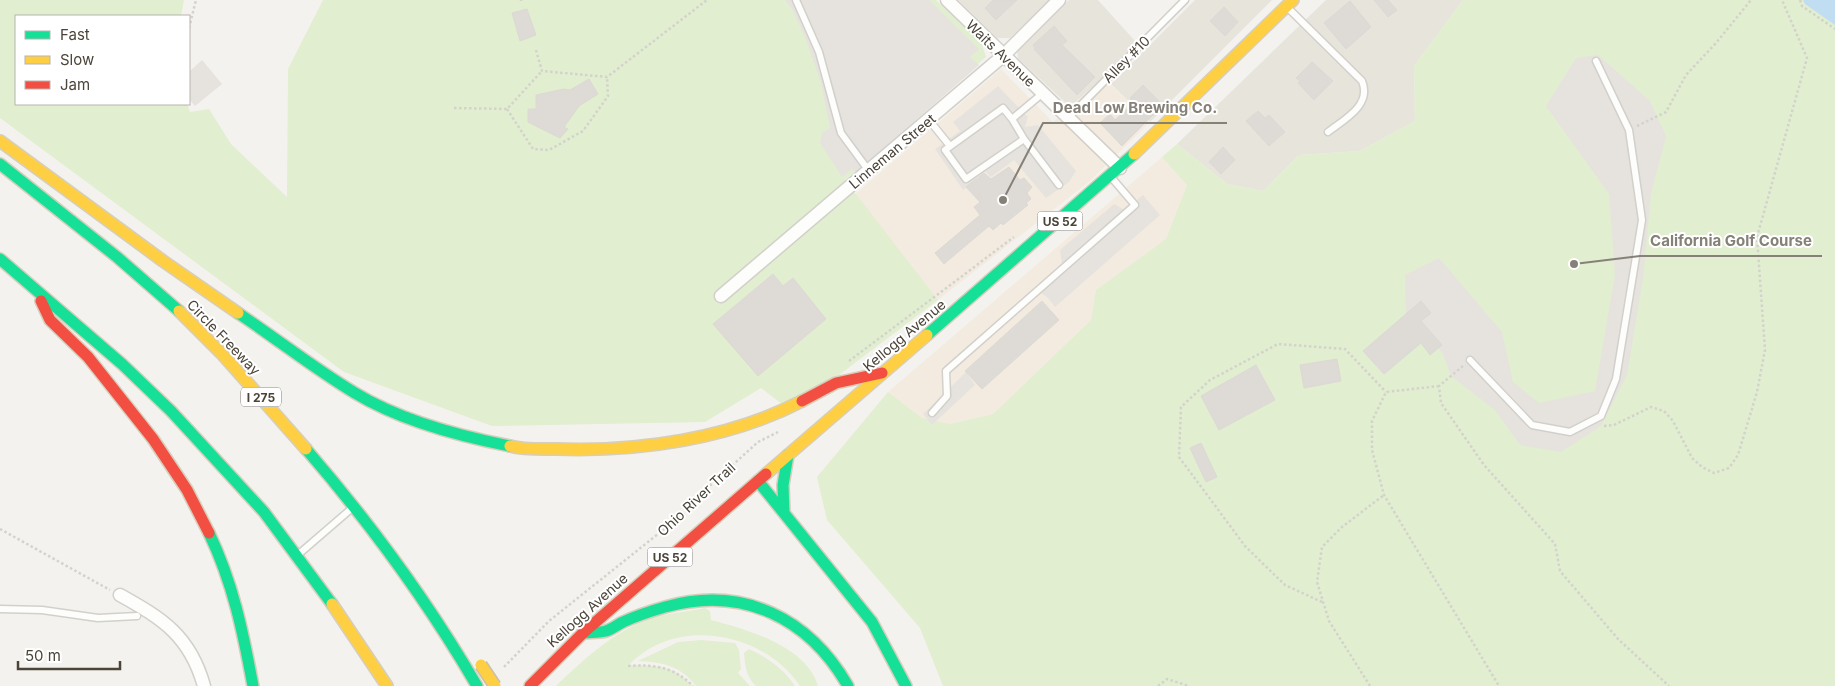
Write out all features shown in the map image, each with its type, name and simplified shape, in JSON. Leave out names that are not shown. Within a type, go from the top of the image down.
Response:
[{"type":"main road","name":"Kellogg Avenue","points":[[530,686],[583,633],[1115,172],[1290,3]]},
{"type":"main road","points":[[0,141],[171,267],[356,394],[416,421],[460,436],[518,448],[578,450],[638,446],[690,438],[745,425],[796,404],[836,383],[882,373]]},
{"type":"main road","name":"Circle Freeway","points":[[0,164],[105,247],[185,316],[247,381],[330,476],[400,567],[435,617],[474,681]]},
{"type":"main road","points":[[0,259],[115,357],[171,411],[264,512],[298,555],[387,686]]},
{"type":"main road","points":[[36,288],[50,320],[88,358],[119,396],[153,439],[187,490],[210,536],[240,616],[253,686]]},
{"type":"main road","points":[[784,513],[783,486],[788,455]]},
{"type":"main road","points":[[758,481],[872,622],[906,686]]},
{"type":"main road","points":[[583,633],[606,631],[639,616],[680,603],[724,600],[766,610],[798,628],[825,651],[848,686]]},
{"type":"main road","points":[[435,617],[482,665],[494,686]]},
{"type":"street","name":"Waits Avenue","points":[[947,0],[1068,118],[1115,172]]},
{"type":"street","name":"Linneman Street","points":[[721,296],[930,120],[1004,55],[1059,0]]},
{"type":"street","points":[[120,595],[140,612],[169,625],[182,639],[193,656],[204,686]]},
{"type":"lane","points":[[796,0],[819,52],[841,133],[869,171]]},
{"type":"lane","name":"Alley #10","points":[[1068,118],[1185,0]]},
{"type":"lane","points":[[1290,3],[1362,80],[1365,88],[1365,97],[1359,107],[1328,132]]},
{"type":"lane","points":[[1470,360],[1532,425],[1570,432],[1601,416],[1616,379],[1642,220],[1629,130],[1596,61]]},
{"type":"lane","points":[[1012,119],[1043,94]]},
{"type":"lane","points":[[1024,139],[966,179],[945,150],[1003,108],[1059,185]]},
{"type":"lane","points":[[930,120],[950,146]]},
{"type":"lane","points":[[932,413],[947,396],[946,371],[1135,205],[1115,172]]},
{"type":"lane","points":[[298,555],[353,507]]},
{"type":"lane","points":[[0,609],[42,610],[98,618],[140,612]]},
{"type":"path","points":[[190,24],[196,0]]},
{"type":"path","points":[[542,72],[607,76],[706,0]]},
{"type":"path","points":[[1629,130],[1666,112],[1686,76],[1751,0]]},
{"type":"path","points":[[1601,416],[1601,426],[1614,425],[1652,407],[1664,411],[1672,421],[1692,458],[1702,467],[1714,472],[1729,468],[1738,455],[1757,392],[1765,350],[1757,237],[1807,58],[1782,0]]},
{"type":"path","points":[[1800,0],[1802,6],[1835,29]]},
{"type":"path","points":[[536,50],[542,72]]},
{"type":"path","points":[[454,108],[507,109],[542,72]]},
{"type":"path","points":[[507,109],[533,149],[549,150],[583,131],[608,96],[607,76]]},
{"type":"path","points":[[843,365],[876,343],[1020,232]]},
{"type":"path","points":[[1322,602],[1285,585],[1245,546],[1179,457],[1182,407],[1210,380],[1278,344],[1344,349],[1386,392]]},
{"type":"path","points":[[1386,392],[1439,386],[1470,360]]},
{"type":"path","points":[[1439,386],[1441,403],[1484,465],[1556,544],[1560,571],[1618,639],[1669,686]]},
{"type":"path","points":[[1386,392],[1372,421],[1372,450],[1384,495],[1499,686]]},
{"type":"path","name":"Ohio River Trail","points":[[502,670],[549,622],[688,510],[704,491],[758,442],[781,430]]},
{"type":"path","points":[[1370,686],[1328,621],[1316,582],[1322,547],[1342,527],[1384,495]]},
{"type":"path","points":[[0,529],[120,595]]},
{"type":"path","points":[[628,666],[646,664],[665,667],[683,676],[693,686]]},
{"type":"path","points":[[1158,686],[1167,679],[1188,686]]},
{"type":"shaded area","points":[[785,0],[929,0],[979,49],[970,57],[979,65],[856,172],[852,169],[842,177],[820,143],[822,133],[830,128],[821,83],[805,37],[792,9]]},
{"type":"shaded area","points":[[958,0],[1050,0],[1010,38],[997,38]]},
{"type":"shaded area","points":[[1069,0],[1098,0],[1136,42],[1104,77],[1070,107],[1018,58],[1017,49],[1030,34]]},
{"type":"shaded area","points":[[1195,0],[1272,0],[1150,122],[1111,84]]},
{"type":"shaded area","points":[[1326,0],[1463,0],[1414,66],[1415,121],[1360,151],[1299,155],[1263,191],[1227,184],[1177,144]]},
{"type":"shaded area","points":[[1598,55],[1650,101],[1666,136],[1651,194],[1643,278],[1627,375],[1601,426],[1561,452],[1520,445],[1495,410],[1451,376],[1442,352],[1406,319],[1405,275],[1439,258],[1502,332],[1513,382],[1539,403],[1595,391],[1615,274],[1609,194],[1546,106],[1576,58]]},
{"type":"shaded area","points":[[202,60],[222,84],[195,106],[190,100],[190,71]]},
{"type":"shaded area","points":[[1001,69],[1053,122],[1104,77],[1150,122],[1090,181],[938,300],[854,195]]},
{"type":"shaded area","points":[[998,86],[1028,117],[1025,127],[1038,125],[1076,171],[1069,182],[1046,198],[1014,160],[991,177],[985,171],[963,190],[935,149],[960,131],[953,122]]},
{"type":"shaded area","points":[[1162,157],[1187,185],[1166,239],[1096,290],[1091,320],[993,414],[950,424],[922,418],[888,392]]},
{"type":"shaded area","points":[[1143,195],[1160,215],[1055,307],[1048,298],[1036,289],[1062,265],[1060,250],[1114,204],[1125,210]]},
{"type":"shaded area","points":[[966,372],[975,385],[932,425],[923,414]]},
{"type":"green space","points":[[0,0],[184,0],[181,15],[15,15],[15,105],[187,105],[190,112],[209,109],[231,144],[287,197],[288,69],[323,0],[936,0],[982,45],[986,57],[845,180],[938,300],[835,378],[782,404],[761,388],[705,422],[492,426],[344,372],[0,118]]},
{"type":"green space","points":[[1463,0],[1835,0],[1835,686],[943,686],[920,628],[827,520],[817,477],[888,392],[922,418],[950,424],[993,414],[1091,320],[1096,290],[1166,239],[1187,185],[1162,157],[1177,144],[1227,184],[1263,191],[1299,155],[1360,151],[1415,121],[1414,66]]},
{"type":"green space","points":[[705,608],[710,611],[711,620],[757,634],[788,650],[812,672],[818,686],[800,686],[784,668],[765,653],[742,642],[719,636],[694,635],[670,640],[648,649],[629,665],[656,666],[670,670],[693,686],[556,686],[577,666],[623,631],[662,615]]},
{"type":"green space","points":[[701,640],[735,643],[739,650],[741,669],[738,673],[750,686],[696,686],[684,674],[670,666],[638,661],[678,642]]},
{"type":"green space","points":[[749,649],[775,664],[795,686],[756,686],[748,675],[746,666],[744,653]]},
{"type":"water","points":[[1803,0],[1835,0],[1835,25],[1805,4]]},
{"type":"building","points":[[993,0],[1017,0],[996,20],[985,8]]},
{"type":"building","points":[[1374,0],[1388,0],[1397,10],[1388,17]]},
{"type":"building","points":[[1350,1],[1371,27],[1346,49],[1324,23]]},
{"type":"building","points":[[1224,7],[1238,22],[1225,36],[1210,21]]},
{"type":"building","points":[[527,9],[536,35],[520,41],[512,13]]},
{"type":"building","points":[[1054,26],[1067,41],[1062,45],[1095,77],[1077,95],[1034,49],[1033,45]]},
{"type":"building","points":[[1312,62],[1333,81],[1314,100],[1298,83],[1300,81],[1296,78]]},
{"type":"building","points":[[589,79],[598,94],[579,106],[564,127],[568,129],[560,138],[528,122],[528,109],[536,109],[536,95],[564,89],[570,90]]},
{"type":"building","points":[[1143,85],[1161,103],[1156,108],[1158,110],[1122,146],[1100,123],[1110,114],[1115,120],[1134,102],[1130,98]]},
{"type":"building","points":[[1258,111],[1265,118],[1269,115],[1285,132],[1269,146],[1246,121]]},
{"type":"building","points":[[1223,147],[1235,160],[1221,174],[1209,162]]},
{"type":"building","points":[[1009,167],[1020,180],[1024,178],[1032,187],[1027,193],[1031,199],[1026,203],[1028,205],[1003,225],[1001,223],[993,230],[989,226],[944,264],[935,253],[980,215],[974,207],[980,202],[966,187],[984,173],[991,179]]},
{"type":"building","points":[[773,274],[783,286],[793,278],[826,319],[758,376],[713,324]]},
{"type":"building","points":[[1042,301],[1059,320],[982,389],[965,371]]},
{"type":"building","points":[[1421,301],[1431,313],[1421,321],[1442,345],[1430,355],[1421,343],[1384,374],[1363,351]]},
{"type":"building","points":[[1337,359],[1341,381],[1304,388],[1300,365]]},
{"type":"building","points":[[1256,365],[1275,400],[1219,430],[1201,396]]},
{"type":"building","points":[[1201,443],[1217,477],[1206,482],[1190,448]]},
{"type":"traffic: fast","points":[[927,335],[1134,154]]},
{"type":"traffic: fast","points":[[0,164],[117,257],[179,311]]},
{"type":"traffic: fast","points":[[0,259],[122,364],[171,411],[264,512],[332,604]]},
{"type":"traffic: fast","points":[[238,313],[325,374],[391,412],[431,426],[510,446]]},
{"type":"traffic: fast","points":[[306,449],[353,505],[397,564],[439,624],[477,686]]},
{"type":"traffic: fast","points":[[784,513],[783,485],[788,455]]},
{"type":"traffic: fast","points":[[758,481],[872,622],[906,686]]},
{"type":"traffic: fast","points":[[209,533],[231,589],[253,686]]},
{"type":"traffic: fast","points":[[583,633],[606,631],[649,612],[694,601],[721,600],[747,604],[771,613],[794,625],[814,642],[832,662],[848,686]]},
{"type":"traffic: slow","points":[[1134,154],[1293,0]]},
{"type":"traffic: slow","points":[[0,141],[163,261],[238,313]]},
{"type":"traffic: slow","points":[[179,311],[223,355],[306,449]]},
{"type":"traffic: slow","points":[[766,474],[927,335]]},
{"type":"traffic: slow","points":[[510,446],[533,449],[587,449],[651,445],[714,434],[774,414],[802,401]]},
{"type":"traffic: slow","points":[[332,604],[387,686]]},
{"type":"traffic: slow","points":[[481,665],[495,686]]},
{"type":"traffic: jam","points":[[41,301],[50,320],[88,357],[153,439],[187,490],[209,533]]},
{"type":"traffic: jam","points":[[802,401],[836,383],[882,373]]},
{"type":"traffic: jam","points":[[530,686],[583,633],[766,474]]},
{"type":"place","name":"Dead Low Brewing Co.","points":[[1003,200]]},
{"type":"place","name":"California Golf Course","points":[[1574,264]]}]
